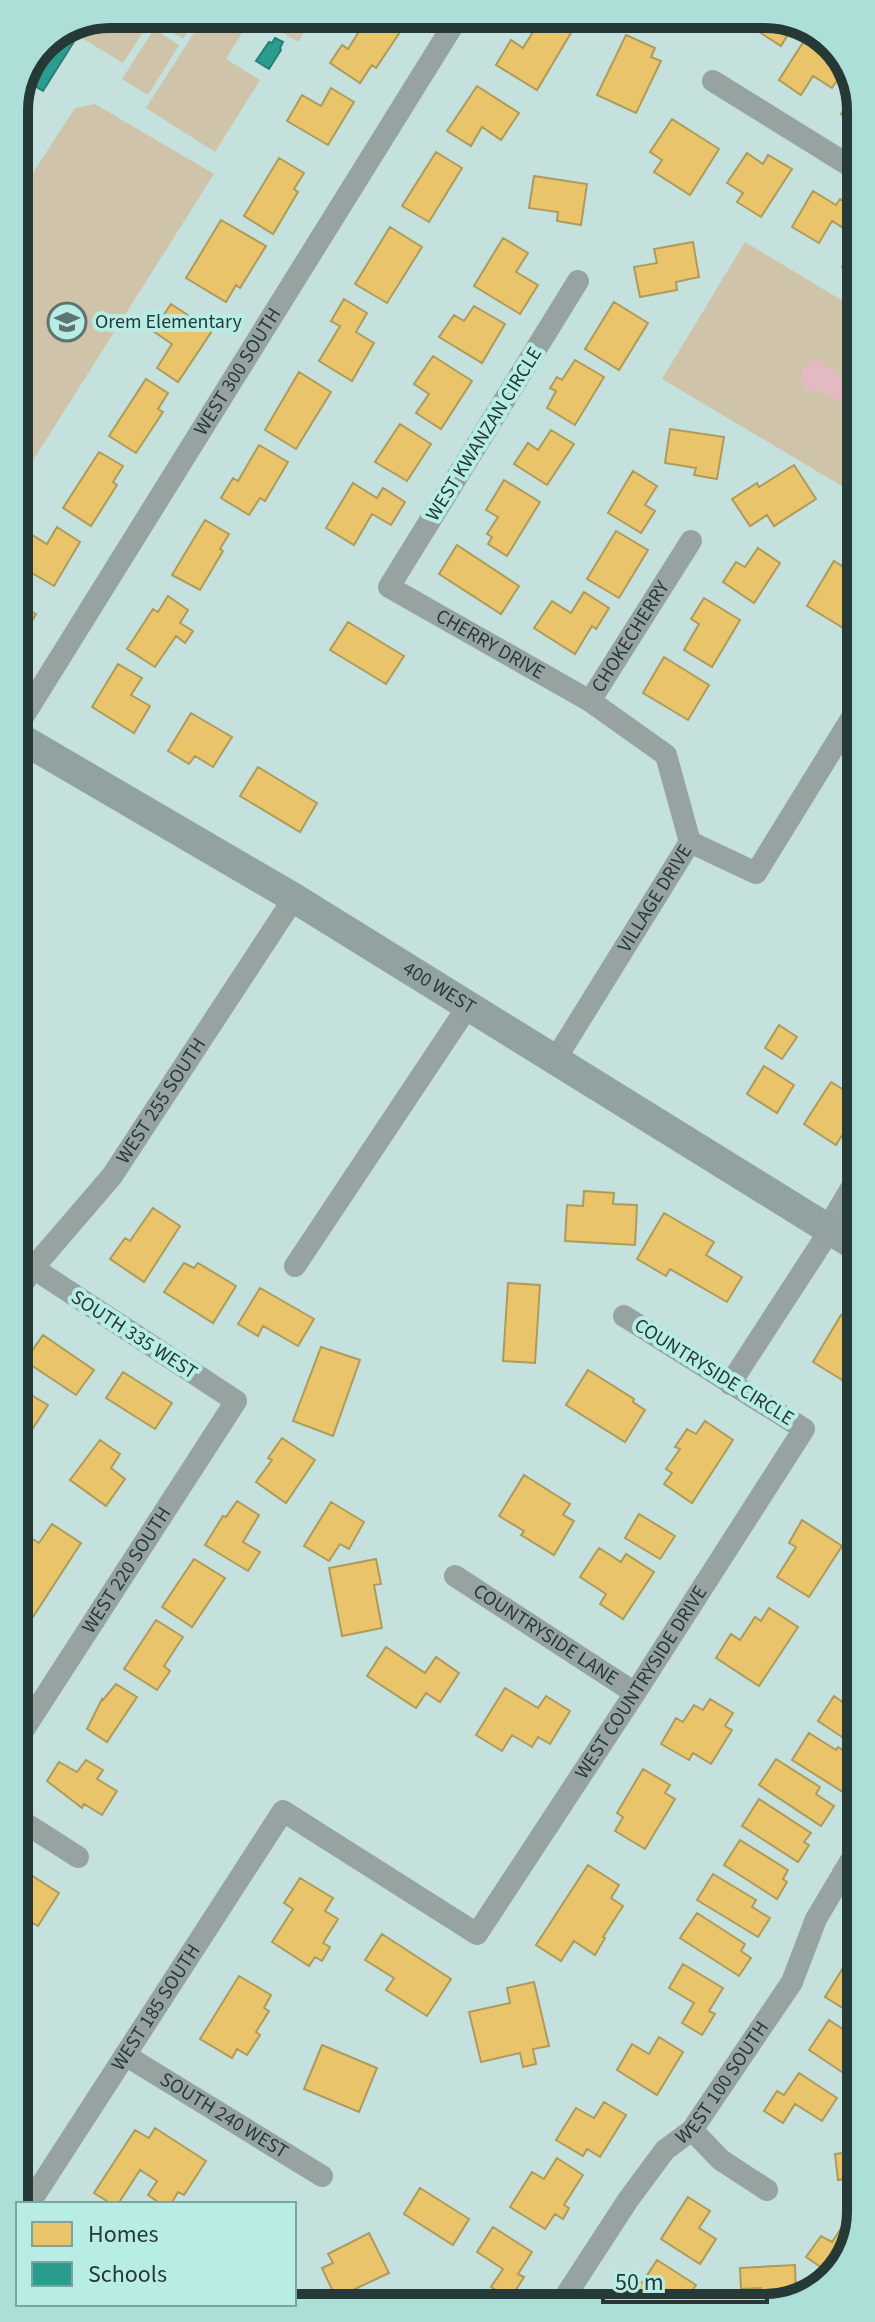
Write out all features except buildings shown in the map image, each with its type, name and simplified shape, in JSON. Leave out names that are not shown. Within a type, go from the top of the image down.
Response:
[{"type":"main road","name":"400 WEST","points":[[28,741],[294,898],[847,1241]]},
{"type":"street","name":"WEST 300 SOUTH","points":[[28,712],[451,28]]},
{"type":"street","points":[[713,81],[847,164]]},
{"type":"street","name":"WEST KWANZAN CIRCLE","points":[[389,587],[578,281]]},
{"type":"street","name":"CHOKECHERRY","points":[[690,842],[666,755],[590,701],[691,541]]},
{"type":"street","name":"CHERRY DRIVE","points":[[389,587],[590,701]]},
{"type":"street","name":"VILLAGE DRIVE","points":[[555,1060],[690,842],[756,873],[847,725]]},
{"type":"street","name":"WEST 255 SOUTH","points":[[28,1276],[112,1176],[294,898]]},
{"type":"street","points":[[295,1266],[468,1006]]},
{"type":"street","points":[[730,1384],[847,1201]]},
{"type":"street","name":"SOUTH 335 WEST","points":[[33,1268],[236,1401]]},
{"type":"street","name":"COUNTRYSIDE CIRCLE","points":[[624,1316],[804,1429]]},
{"type":"street","name":"WEST 220 SOUTH","points":[[28,1723],[236,1401]]},
{"type":"street","name":"WEST COUNTRYSIDE DRIVE","points":[[283,1811],[477,1934],[804,1429]]},
{"type":"street","name":"COUNTRYSIDE LANE","points":[[455,1576],[635,1693]]},
{"type":"street","name":"WEST 185 SOUTH","points":[[30,2202],[283,1811]]},
{"type":"street","points":[[28,1825],[78,1857]]},
{"type":"street","name":"WEST 100 SOUTH","points":[[567,2294],[628,2200],[665,2150],[692,2130],[792,1982],[816,1919],[847,1884]]},
{"type":"street","name":"SOUTH 240 WEST","points":[[125,2055],[322,2176]]},
{"type":"street","points":[[692,2130],[721,2160],[767,2190]]},
{"type":"shaded area","points":[[146,28],[123,63],[80,37],[82,33],[94,30]]},
{"type":"shaded area","points":[[166,28],[190,28],[183,39]]},
{"type":"shaded area","points":[[197,28],[245,28],[226,59],[260,80],[215,152],[146,108]]},
{"type":"shaded area","points":[[275,28],[307,28],[298,42]]},
{"type":"shaded area","points":[[154,29],[179,45],[148,95],[122,79]]},
{"type":"shaded area","points":[[95,104],[214,174],[28,468],[28,180],[75,108]]},
{"type":"shaded area","points":[[745,242],[847,303],[847,489],[662,379]]},
{"type":"shaded area","points":[[816,359],[829,367],[847,383],[840,402],[822,392],[807,390],[800,379],[803,369]]},
{"type":"place","name":"Orem Elementary","points":[[67,322]]}]
